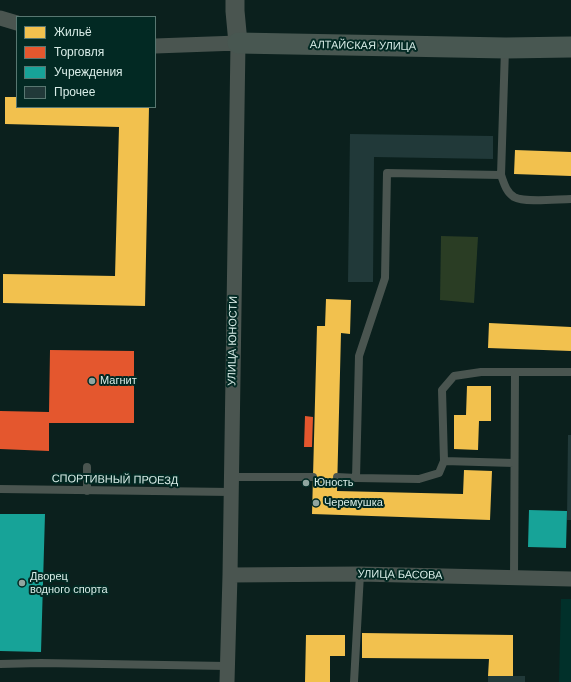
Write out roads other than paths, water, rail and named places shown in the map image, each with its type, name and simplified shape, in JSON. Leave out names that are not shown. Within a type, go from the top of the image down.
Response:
[{"type":"main road","name":"АЛТАЙСКАЯ УЛИЦА","points":[[238,43],[506,48],[571,47]]},
{"type":"street","name":"УЛИЦА ЮНОСТИ","points":[[227,682],[238,43],[235,0]]},
{"type":"street","points":[[0,18],[16,23]]},
{"type":"street","name":"АЛТАЙСКАЯ УЛИЦА","points":[[156,46],[238,43]]},
{"type":"street","name":"УЛИЦА БАСОВА","points":[[230,575],[360,574],[571,579]]},
{"type":"lane","points":[[506,48],[501,175],[506,188],[514,197],[530,201],[571,199]]},
{"type":"lane","points":[[356,478],[359,356],[385,278],[387,173],[501,175]]},
{"type":"lane","points":[[337,477],[419,479],[439,473],[444,462],[442,390],[454,376],[481,372],[571,372]]},
{"type":"lane","points":[[514,578],[515,372]]},
{"type":"lane","points":[[444,462],[514,463]]},
{"type":"lane","points":[[87,467],[87,491]]},
{"type":"lane","name":"СПОРТИВНЫЙ ПРОЕЗД","points":[[0,489],[87,491],[231,485],[312,477]]},
{"type":"lane","points":[[354,682],[360,574]]},
{"type":"lane","points":[[0,664],[41,663],[227,666]]},
{"type":"place","name":"Магнит","points":[[92,381]]},
{"type":"place","name":"Юность","points":[[306,483]]},
{"type":"place","name":"Черемушка","points":[[316,503]]},
{"type":"place","name":"Дворец водного спорта","points":[[22,583]]}]
